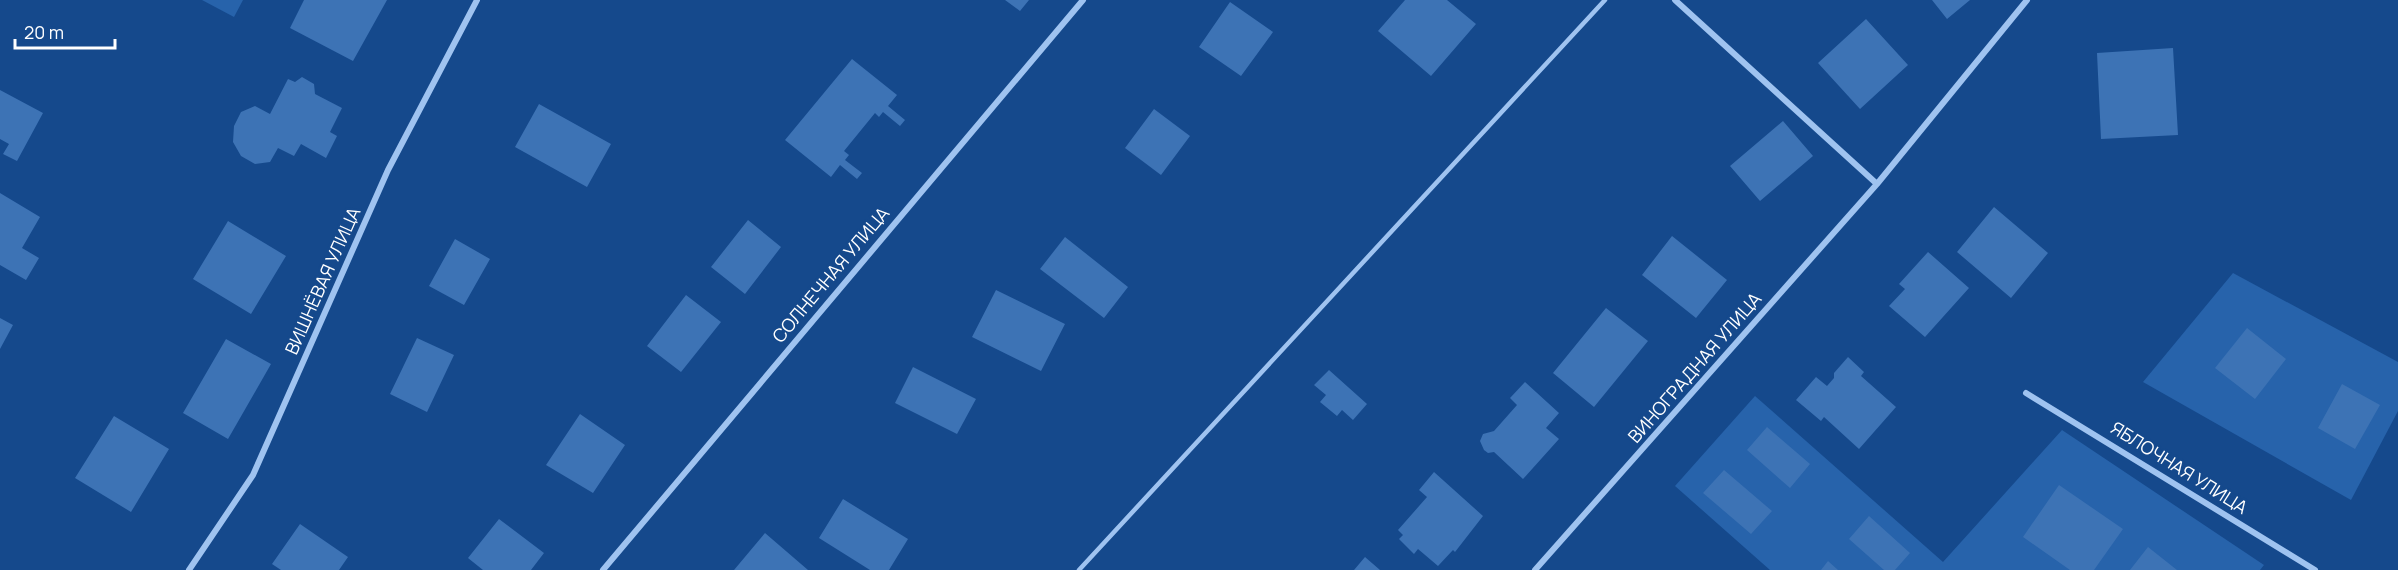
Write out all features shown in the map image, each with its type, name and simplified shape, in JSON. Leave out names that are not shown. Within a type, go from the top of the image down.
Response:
[{"type":"street","name":"ВИШНЁВАЯ УЛИЦА","points":[[189,570],[254,475],[388,170],[477,0]]},
{"type":"street","name":"СОЛНЕЧНАЯ УЛИЦА","points":[[603,570],[1083,0]]},
{"type":"street","points":[[1675,0],[1877,184]]},
{"type":"street","name":"ВИНОГРАДНАЯ УЛИЦА","points":[[1535,570],[1877,184],[2027,0]]},
{"type":"street","name":"ЯБЛОЧНАЯ УЛИЦА","points":[[2026,393],[2315,570]]},
{"type":"lane","points":[[1079,570],[1605,0]]},
{"type":"shaded area","points":[[202,0],[243,0],[234,17]]},
{"type":"shaded area","points":[[2233,273],[2398,362],[2398,411],[2351,500],[2143,382]]},
{"type":"shaded area","points":[[1755,396],[1943,562],[2062,430],[2264,565],[2260,570],[1770,570],[1675,486]]},
{"type":"building","points":[[304,0],[387,0],[353,61],[290,28]]},
{"type":"building","points":[[1005,0],[1029,0],[1020,11]]},
{"type":"building","points":[[1405,0],[1447,0],[1476,24],[1431,76],[1378,31]]},
{"type":"building","points":[[1932,0],[1970,0],[1947,19]]},
{"type":"building","points":[[1230,2],[1273,32],[1241,76],[1199,47]]},
{"type":"building","points":[[1866,19],[1908,65],[1860,109],[1818,63]]},
{"type":"building","points":[[2173,48],[2178,135],[2101,139],[2097,53]]},
{"type":"building","points":[[852,59],[897,95],[888,106],[905,120],[900,126],[883,112],[879,117],[875,113],[844,151],[849,155],[845,160],[862,173],[857,179],[840,165],[831,177],[785,140]]},
{"type":"building","points":[[302,77],[314,84],[315,94],[342,108],[330,132],[337,136],[326,158],[301,144],[294,156],[278,148],[270,162],[255,164],[241,156],[233,142],[234,126],[241,112],[255,106],[270,114],[288,79],[295,82]]},
{"type":"building","points":[[0,90],[43,113],[17,161],[3,154],[9,144],[0,139]]},
{"type":"building","points":[[539,104],[611,144],[587,187],[515,147]]},
{"type":"building","points":[[1154,109],[1190,136],[1161,175],[1125,148]]},
{"type":"building","points":[[1783,121],[1813,156],[1760,201],[1730,166]]},
{"type":"building","points":[[0,193],[40,217],[22,248],[39,258],[26,280],[0,265]]},
{"type":"building","points":[[1994,207],[2048,253],[2011,298],[1957,252]]},
{"type":"building","points":[[748,220],[781,247],[745,294],[711,267]]},
{"type":"building","points":[[228,221],[286,256],[251,314],[193,279]]},
{"type":"building","points":[[1672,236],[1727,280],[1696,318],[1642,275]]},
{"type":"building","points":[[1065,237],[1128,287],[1104,318],[1040,269]]},
{"type":"building","points":[[455,239],[490,259],[464,305],[429,286]]},
{"type":"building","points":[[1928,252],[1969,288],[1925,337],[1889,306],[1905,289],[1899,284]]},
{"type":"building","points":[[996,290],[1065,324],[1041,371],[972,337]]},
{"type":"building","points":[[686,295],[721,322],[681,372],[647,346]]},
{"type":"building","points":[[1606,308],[1648,341],[1594,407],[1553,373]]},
{"type":"building","points":[[0,318],[13,325],[0,349]]},
{"type":"building","points":[[2247,328],[2286,359],[2255,399],[2215,368]]},
{"type":"building","points":[[417,338],[454,355],[427,412],[390,394]]},
{"type":"building","points":[[226,339],[271,364],[228,439],[183,413]]},
{"type":"building","points":[[1848,357],[1864,372],[1861,376],[1896,407],[1859,449],[1824,417],[1821,421],[1796,400],[1816,377],[1827,386],[1834,378],[1834,373]]},
{"type":"building","points":[[913,367],[976,399],[957,434],[895,403]]},
{"type":"building","points":[[1329,370],[1367,404],[1353,420],[1342,410],[1337,416],[1320,402],[1326,395],[1314,385]]},
{"type":"building","points":[[1525,382],[1559,413],[1546,428],[1559,439],[1523,479],[1494,452],[1488,453],[1484,450],[1480,441],[1483,434],[1494,431],[1517,405],[1510,398]]},
{"type":"building","points":[[2342,384],[2380,405],[2355,449],[2318,428]]},
{"type":"building","points":[[580,414],[625,445],[593,493],[546,465]]},
{"type":"building","points":[[114,416],[169,449],[131,512],[75,478]]},
{"type":"building","points":[[1767,427],[1810,464],[1790,488],[1747,450]]},
{"type":"building","points":[[1724,470],[1772,511],[1751,534],[1703,493]]},
{"type":"building","points":[[1434,472],[1483,516],[1455,552],[1453,550],[1438,566],[1418,549],[1414,554],[1399,539],[1403,535],[1398,530],[1427,497],[1419,490]]},
{"type":"building","points":[[2059,485],[2123,529],[2094,570],[2070,570],[2023,537]]},
{"type":"building","points":[[843,499],[908,539],[889,570],[870,570],[819,538]]},
{"type":"building","points":[[1869,516],[1910,553],[1895,570],[1884,570],[1849,539]]},
{"type":"building","points":[[499,519],[544,553],[531,570],[483,570],[468,558]]},
{"type":"building","points":[[300,524],[348,557],[339,570],[281,570],[272,564]]},
{"type":"building","points":[[765,533],[808,570],[734,570]]},
{"type":"building","points":[[2148,547],[2177,570],[2130,570]]},
{"type":"building","points":[[1365,557],[1380,570],[1354,570]]},
{"type":"building","points":[[1828,561],[1838,570],[1821,570]]}]
